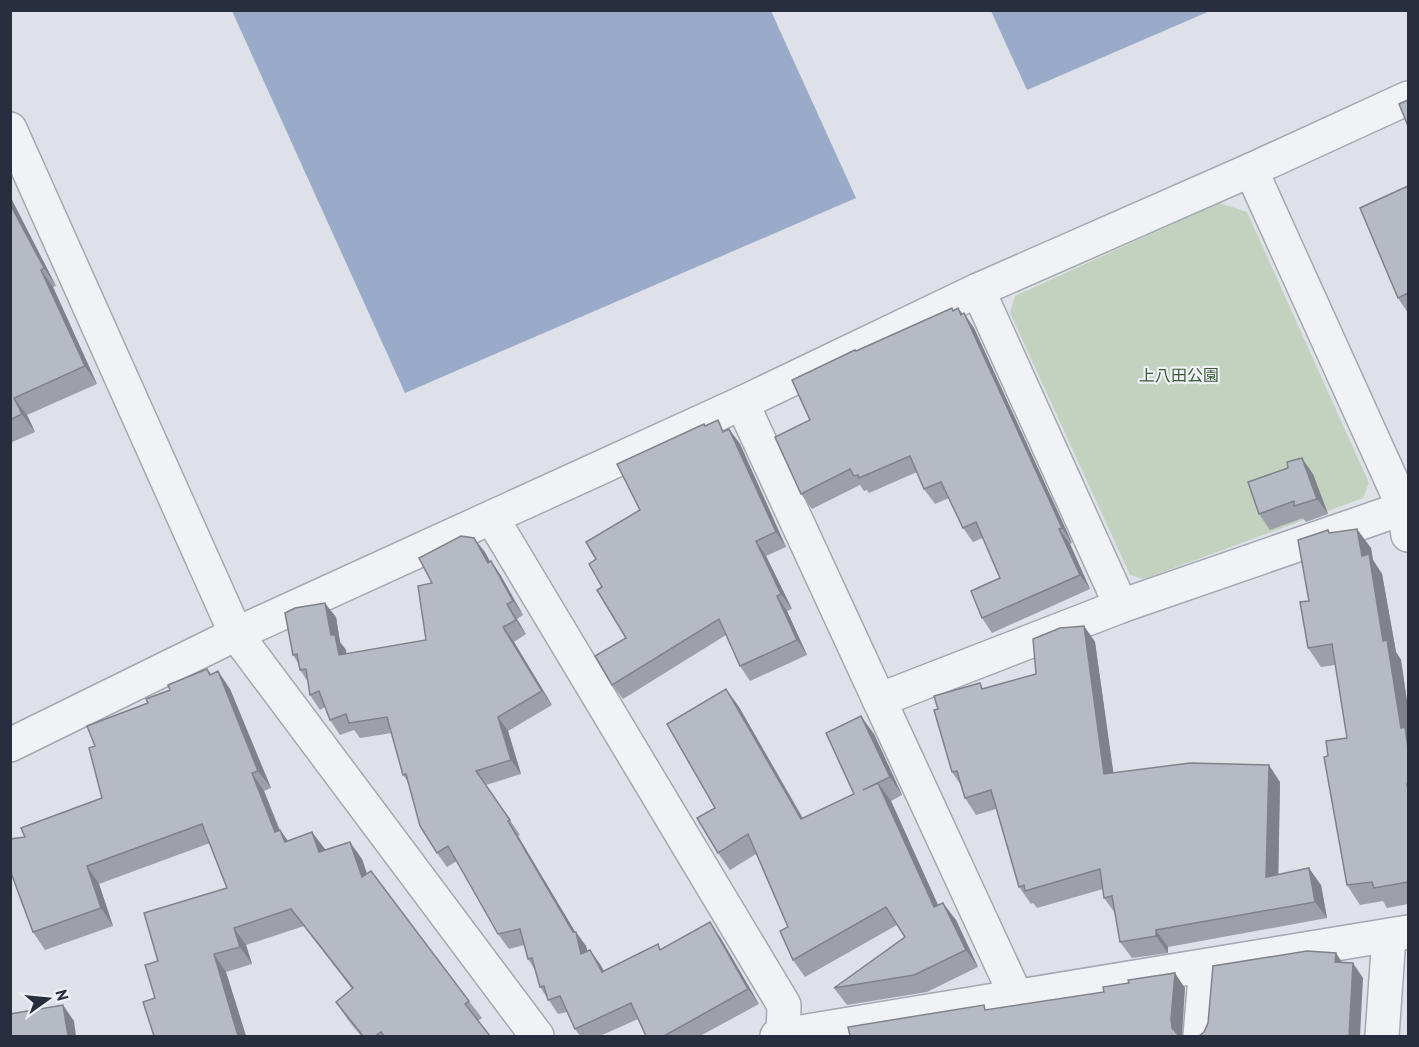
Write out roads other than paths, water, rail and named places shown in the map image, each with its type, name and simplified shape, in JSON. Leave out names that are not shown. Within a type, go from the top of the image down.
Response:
[{"type":"street","points":[[10,745],[236,634],[742,403],[978,290],[1408,98]]},
{"type":"street","points":[[10,129],[236,634],[537,1036]]},
{"type":"street","points":[[879,700],[1120,606],[1407,517],[1251,170]]},
{"type":"street","points":[[978,290],[1120,606]]},
{"type":"street","points":[[742,403],[1016,996]]},
{"type":"street","points":[[492,518],[784,1005],[781,1036],[1399,934],[1382,1036]]},
{"type":"street","points":[[10,719],[93,705]]},
{"type":"street","points":[[1200,1036],[1206,966]]},
{"type":"water","points":[[232,11],[771,11],[856,198],[405,393]]},
{"type":"water","points":[[991,11],[1210,11],[1027,90]]},
{"type":"park label","name":"上八田公園","points":[[1179,375]]}]
